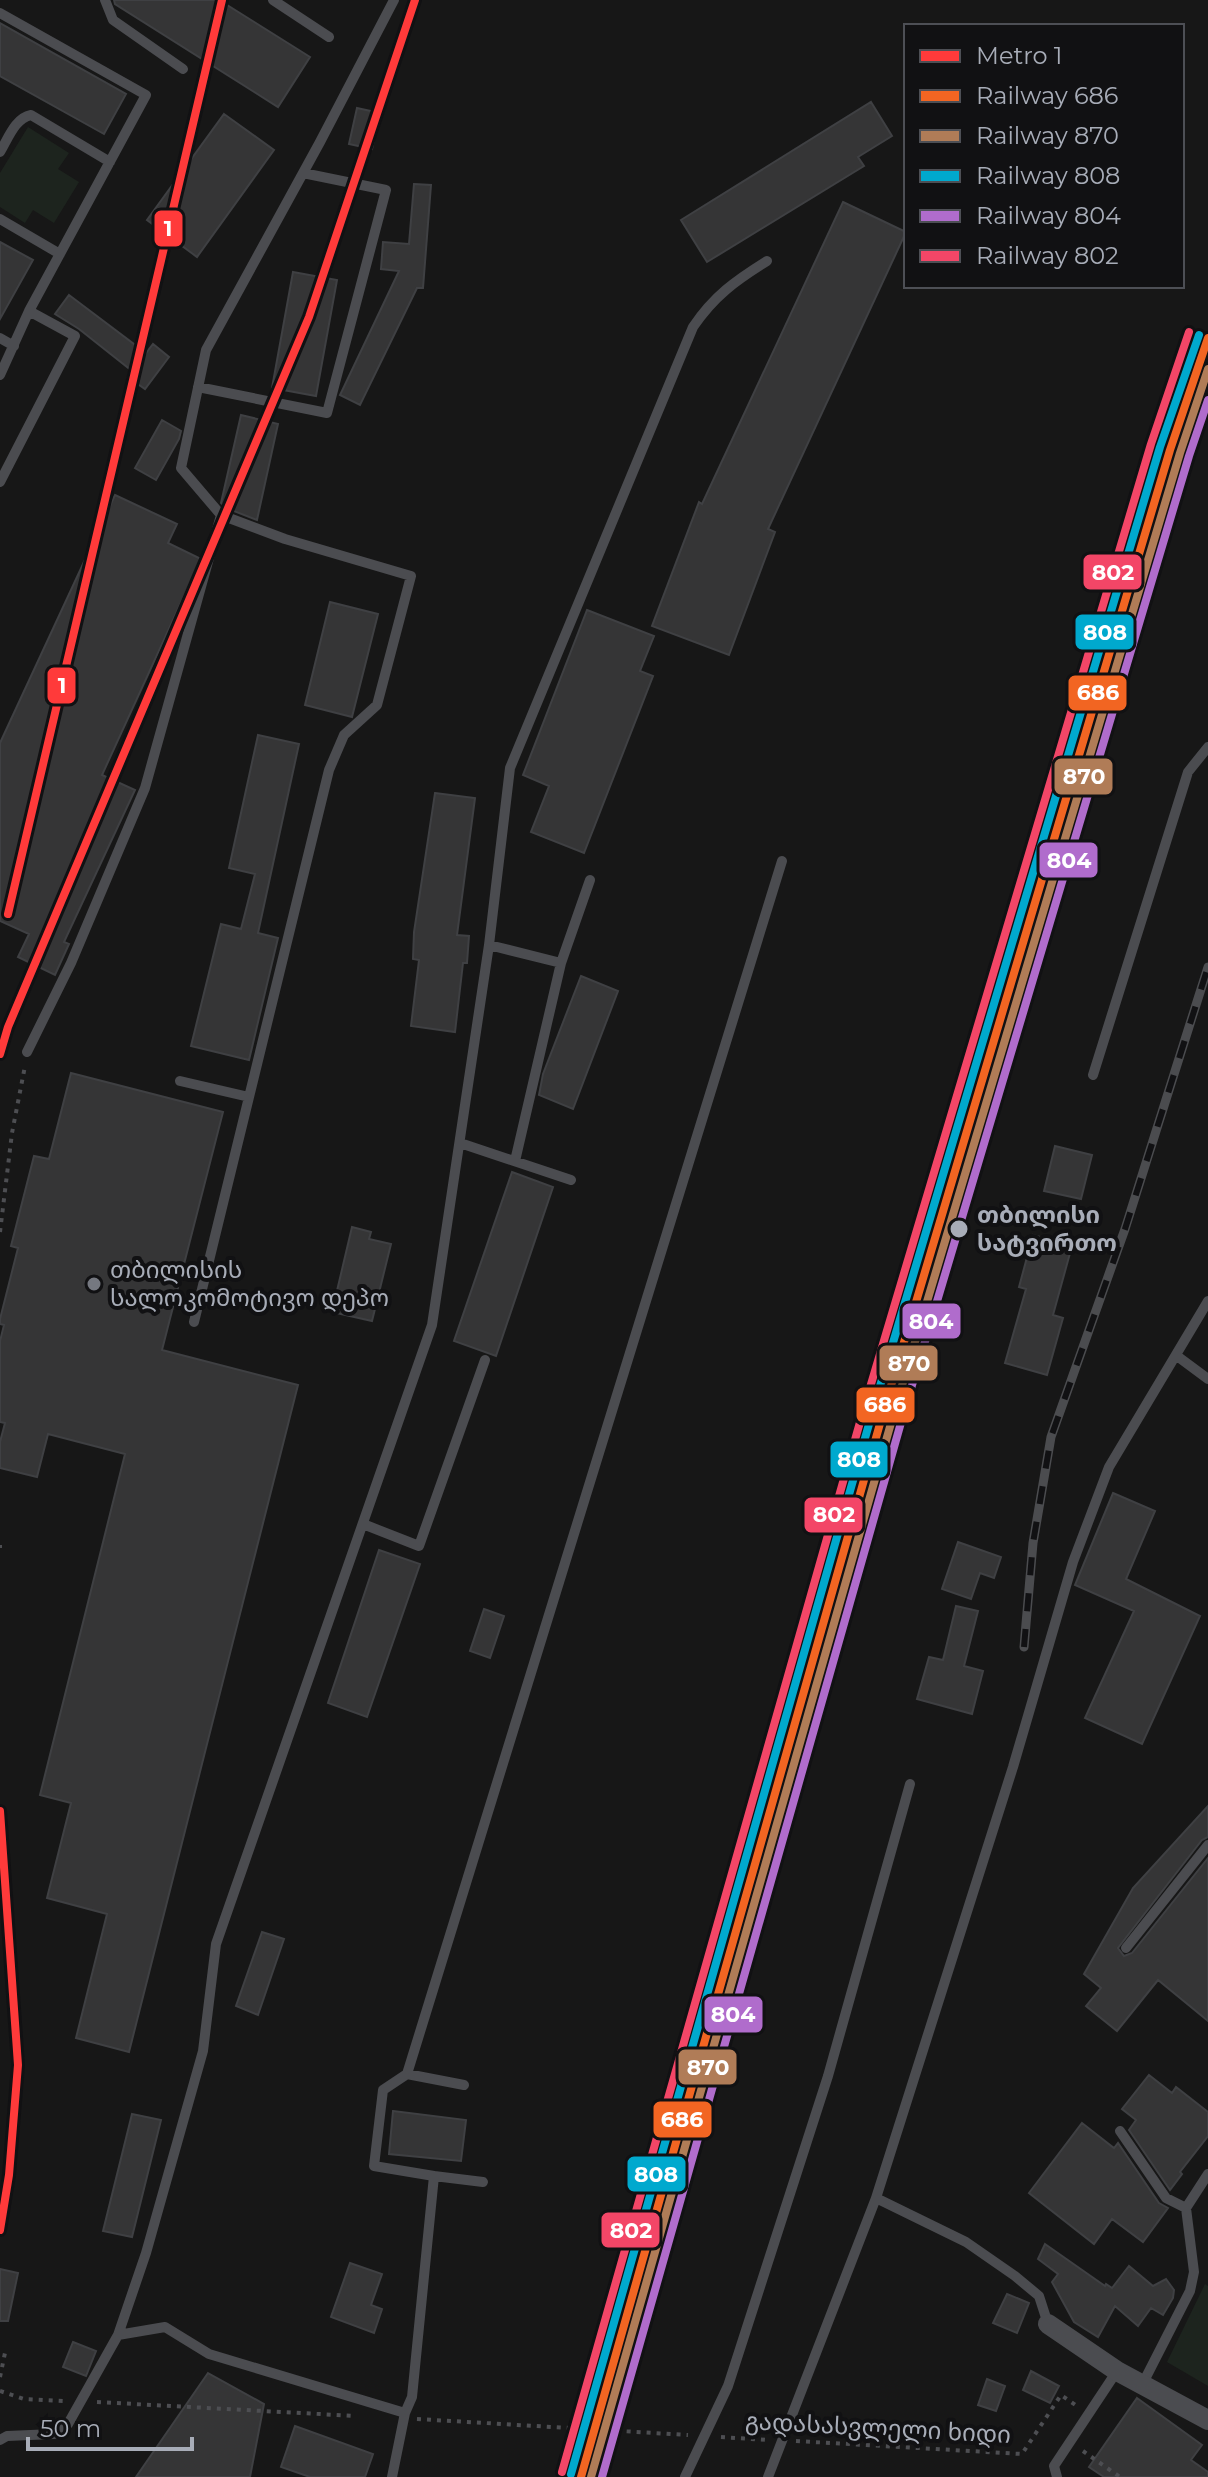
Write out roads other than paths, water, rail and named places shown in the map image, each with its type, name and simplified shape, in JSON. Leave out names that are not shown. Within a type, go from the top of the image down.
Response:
[{"type":"street","points":[[1048,2324],[1117,2371],[1208,2420]]},
{"type":"lane","points":[[105,0],[113,20],[183,69]]},
{"type":"lane","points":[[273,0],[329,37]]},
{"type":"lane","points":[[194,1322],[329,770],[344,735],[377,705],[411,576],[285,539],[221,515],[181,468],[206,350],[394,0]]},
{"type":"lane","points":[[0,13],[146,95],[29,311],[0,375]]},
{"type":"lane","points":[[0,152],[17,123],[24,116],[31,115],[110,162]]},
{"type":"lane","points":[[198,387],[327,413],[386,190],[303,173]]},
{"type":"lane","points":[[0,219],[60,254]]},
{"type":"lane","points":[[0,2440],[7,2436],[54,2434],[68,2424],[118,2335],[146,2253],[203,2051],[216,1944],[432,1325],[489,945],[510,768],[693,327],[710,301],[767,261]]},
{"type":"lane","points":[[0,482],[75,336],[29,311]]},
{"type":"lane","points":[[0,338],[14,346]]},
{"type":"lane","points":[[27,1052],[71,963],[145,788],[221,515]]},
{"type":"lane","points":[[1093,1075],[1188,772],[1208,747]]},
{"type":"lane","points":[[483,2182],[374,2166],[383,2090],[407,2074],[782,861]]},
{"type":"lane","points":[[515,1161],[561,963],[590,880]]},
{"type":"lane","points":[[489,945],[561,963]]},
{"type":"lane","points":[[180,1081],[249,1097]]},
{"type":"lane","points":[[460,1143],[571,1180]]},
{"type":"lane","points":[[768,2477],[876,2198],[1013,1767],[1073,1562],[1109,1467],[1208,1301]]},
{"type":"lane","points":[[1177,1356],[1208,1379]]},
{"type":"lane","points":[[363,1524],[419,1546],[485,1360]]},
{"type":"lane","points":[[685,2477],[728,2386],[828,2076],[910,1784]]},
{"type":"lane","points":[[1126,1948],[1208,1845]]},
{"type":"lane","points":[[407,2074],[464,2085]]},
{"type":"lane","points":[[1120,2131],[1166,2198],[1186,2208]]},
{"type":"lane","points":[[1142,2385],[1192,2281],[1194,2272],[1186,2208],[1208,2174]]},
{"type":"lane","points":[[392,2477],[412,2397],[434,2176]]},
{"type":"lane","points":[[876,2198],[966,2242],[1015,2276],[1039,2296],[1048,2324]]},
{"type":"lane","points":[[118,2335],[165,2327],[209,2354],[409,2416]]},
{"type":"lane","points":[[1057,2477],[1054,2466],[1117,2371]]},
{"type":"railway","points":[[1024,1647],[1033,1543],[1051,1437],[1125,1229],[1208,967]]},
{"type":"metro line","name":"1","points":[[8,914],[222,0]]},
{"type":"metro line","name":"1","points":[[0,1054],[8,1027],[309,317],[415,0]]},
{"type":"metro line","name":"1","points":[[0,1811],[18,2065],[9,2175],[0,2230]]},
{"type":"rail line","name":"802","points":[[562,2472],[866,1401],[1151,444],[1189,332]]},
{"type":"rail line","name":"808","points":[[571,2474],[875,1403],[1160,447],[1199,335]]},
{"type":"rail line","name":"686","points":[[581,2477],[885,1406],[1170,450],[1208,338]]},
{"type":"rail line","name":"870","points":[[591,2477],[895,1409],[1180,453],[1208,369]]},
{"type":"rail line","name":"804","points":[[602,2477],[904,1412],[1208,400]]},
{"type":"place","name":"თბილისი სატვირთო","points":[[959,1229]]},
{"type":"place","name":"თბილისის სალოკომოტივო დეპო","points":[[94,1284]]}]
